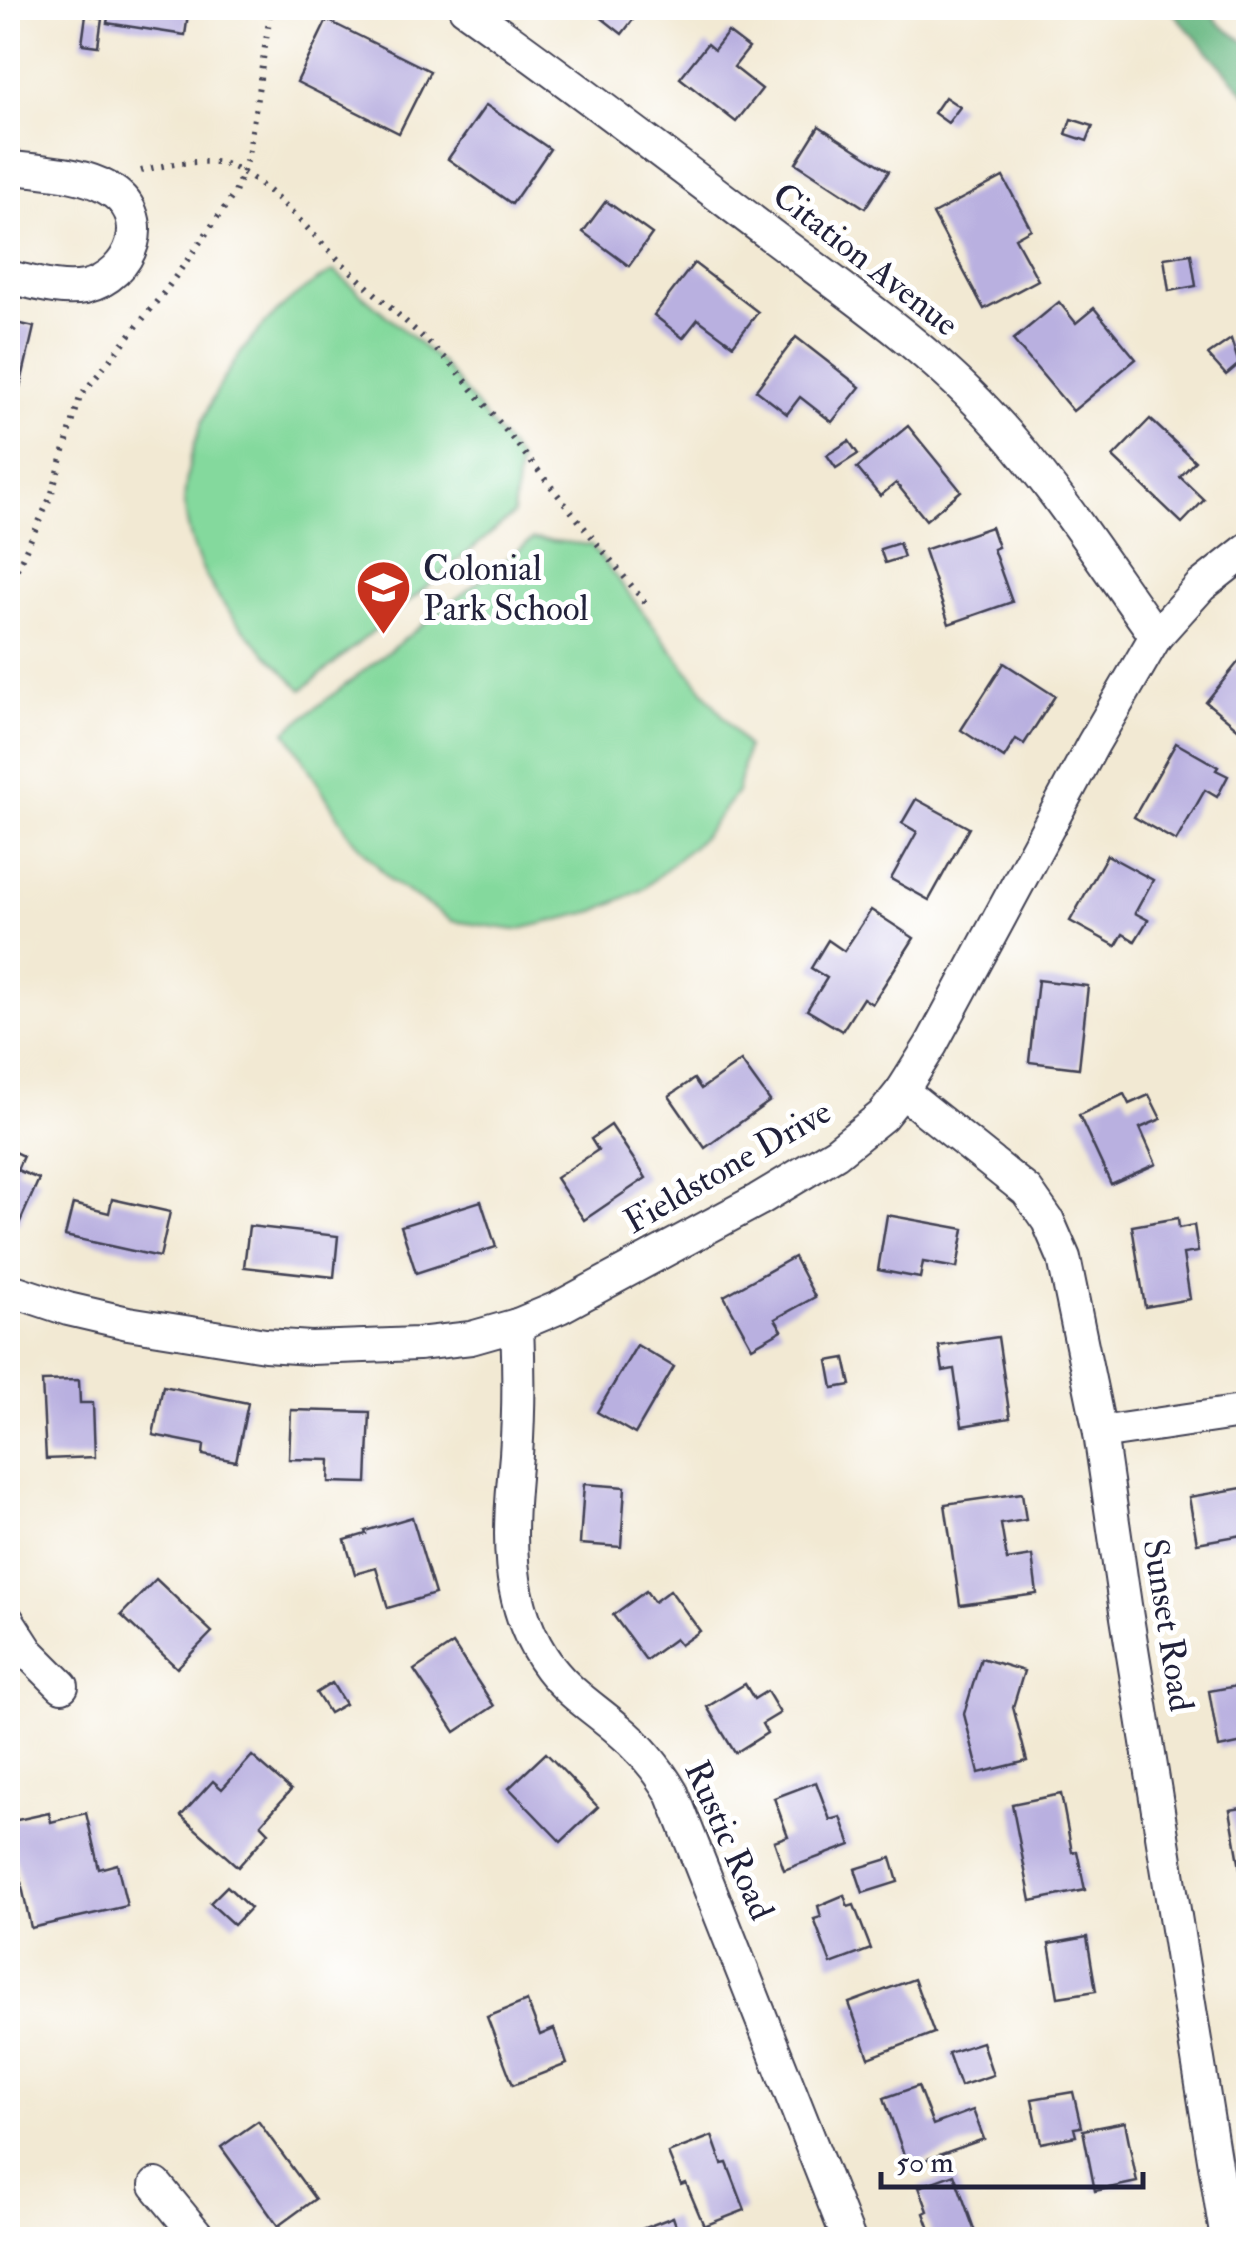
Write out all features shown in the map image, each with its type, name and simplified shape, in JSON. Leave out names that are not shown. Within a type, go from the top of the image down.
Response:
[{"type":"street","name":"Citation Avenue","points":[[465,8],[810,264],[958,383],[1040,476],[1156,636]]},
{"type":"street","points":[[8,167],[108,188],[125,204],[133,224],[132,246],[119,268],[107,277],[80,288],[8,277]]},
{"type":"street","name":"Fieldstone Drive","points":[[8,1289],[128,1324],[265,1344],[311,1348],[471,1338],[517,1325],[605,1284],[811,1169],[871,1126],[902,1091],[931,1046],[1093,744],[1156,636],[1200,586],[1248,549]]},
{"type":"street","name":"Sunset Road","points":[[902,1091],[1035,1200],[1054,1230],[1064,1258],[1100,1433],[1124,1605],[1227,2240]]},
{"type":"street","name":"Rustic Road","points":[[517,1325],[519,1376],[510,1549],[514,1589],[524,1622],[558,1678],[638,1748],[672,1793],[849,2240]]},
{"type":"street","points":[[1100,1433],[1248,1412]]},
{"type":"street","points":[[8,1621],[20,1642],[62,1686]]},
{"type":"street","points":[[156,2185],[201,2240]]},
{"type":"path","points":[[8,588],[51,496],[80,397],[188,261],[235,192],[248,156],[272,8]]},
{"type":"path","points":[[108,188],[143,170],[161,166],[219,162],[243,171],[456,369],[646,605]]},
{"type":"green space","points":[[1169,8],[1211,8],[1220,25],[1247,44],[1248,96]]},
{"type":"green space","points":[[334,271],[443,364],[519,460],[513,515],[302,690],[246,632],[210,584],[191,539],[185,491],[201,426],[234,363],[279,310]]},
{"type":"green space","points":[[533,539],[591,545],[747,747],[737,792],[702,838],[642,890],[595,911],[516,930],[452,921],[391,881],[349,834],[286,731]]},
{"type":"building","points":[[110,8],[189,8],[185,35],[107,23]]},
{"type":"building","points":[[589,8],[642,8],[622,34]]},
{"type":"building","points":[[86,15],[102,18],[98,46],[82,44]]},
{"type":"building","points":[[327,20],[430,71],[399,133],[297,82]]},
{"type":"building","points":[[728,32],[749,48],[734,67],[762,89],[736,122],[680,78],[707,44],[714,50]]},
{"type":"building","points":[[945,97],[960,107],[948,123],[934,113]]},
{"type":"building","points":[[486,105],[550,149],[512,204],[448,159]]},
{"type":"building","points":[[1071,119],[1093,126],[1087,141],[1066,134]]},
{"type":"building","points":[[819,126],[889,171],[865,208],[796,163]]},
{"type":"building","points":[[1003,177],[1031,229],[1015,238],[1038,280],[984,309],[933,214]]},
{"type":"building","points":[[606,201],[652,234],[629,266],[583,232]]},
{"type":"building","points":[[1191,254],[1196,286],[1169,291],[1164,258]]},
{"type":"building","points":[[694,263],[758,312],[733,345],[698,319],[683,338],[654,315]]},
{"type":"building","points":[[1059,302],[1076,323],[1094,308],[1136,359],[1073,411],[1013,340]]},
{"type":"building","points":[[8,321],[34,327],[15,409],[8,407]]},
{"type":"building","points":[[796,337],[860,387],[832,422],[800,397],[787,414],[756,390]]},
{"type":"building","points":[[1231,339],[1239,364],[1226,375],[1208,355]]},
{"type":"building","points":[[1150,419],[1195,461],[1180,477],[1204,500],[1182,523],[1113,457]]},
{"type":"building","points":[[908,426],[961,491],[926,520],[896,483],[880,496],[857,468]]},
{"type":"building","points":[[849,441],[858,454],[836,468],[827,455]]},
{"type":"building","points":[[991,527],[998,547],[993,549],[1012,602],[949,624],[924,550]]},
{"type":"building","points":[[899,543],[904,557],[885,563],[880,549]]},
{"type":"building","points":[[1248,650],[1248,720],[1240,730],[1206,702]]},
{"type":"building","points":[[1004,663],[1055,696],[1024,744],[1016,739],[1004,758],[961,730]]},
{"type":"building","points":[[1176,743],[1228,776],[1217,797],[1205,790],[1176,841],[1134,817]]},
{"type":"building","points":[[916,799],[969,828],[929,900],[891,879],[917,832],[902,823]]},
{"type":"building","points":[[1107,855],[1153,880],[1135,913],[1148,920],[1135,941],[1123,934],[1116,946],[1070,921]]},
{"type":"building","points":[[871,910],[914,938],[872,1004],[863,998],[842,1031],[807,1010],[827,978],[811,968],[828,940],[844,951]]},
{"type":"building","points":[[1038,980],[1088,986],[1079,1068],[1029,1062]]},
{"type":"building","points":[[741,1061],[770,1101],[705,1148],[669,1096],[694,1079],[701,1089]]},
{"type":"building","points":[[1124,1094],[1129,1104],[1149,1095],[1161,1119],[1140,1128],[1156,1164],[1111,1184],[1079,1115]]},
{"type":"building","points":[[611,1125],[646,1178],[584,1220],[556,1178],[598,1150],[591,1139]]},
{"type":"building","points":[[8,1149],[23,1156],[17,1170],[39,1179],[19,1224],[8,1219]]},
{"type":"building","points":[[112,1199],[170,1212],[160,1257],[65,1236],[73,1204],[109,1213]]},
{"type":"building","points":[[481,1201],[496,1247],[416,1273],[401,1226]]},
{"type":"building","points":[[887,1215],[964,1229],[957,1268],[923,1262],[920,1278],[878,1270]]},
{"type":"building","points":[[1178,1218],[1179,1228],[1194,1225],[1198,1252],[1183,1254],[1190,1299],[1145,1307],[1132,1226]]},
{"type":"building","points":[[249,1226],[338,1236],[334,1277],[244,1267]]},
{"type":"building","points":[[794,1257],[815,1297],[775,1319],[782,1330],[752,1347],[724,1296]]},
{"type":"building","points":[[998,1337],[1010,1418],[962,1426],[954,1369],[943,1371],[939,1346]]},
{"type":"building","points":[[637,1345],[674,1367],[635,1434],[597,1412]]},
{"type":"building","points":[[845,1358],[851,1385],[833,1388],[828,1361]]},
{"type":"building","points":[[79,1380],[80,1403],[93,1403],[95,1457],[46,1459],[42,1381]]},
{"type":"building","points":[[163,1386],[248,1403],[236,1461],[203,1455],[204,1445],[153,1435]]},
{"type":"building","points":[[291,1410],[370,1412],[367,1483],[329,1482],[330,1460],[289,1459]]},
{"type":"building","points":[[584,1484],[625,1487],[621,1547],[580,1544]]},
{"type":"building","points":[[1248,1487],[1248,1534],[1197,1543],[1189,1497]]},
{"type":"building","points":[[1022,1493],[1026,1520],[1001,1524],[1007,1560],[1032,1556],[1037,1594],[960,1605],[945,1504]]},
{"type":"building","points":[[412,1517],[435,1594],[388,1608],[376,1568],[355,1574],[345,1540]]},
{"type":"building","points":[[156,1579],[212,1632],[177,1668],[121,1615]]},
{"type":"building","points":[[670,1590],[700,1631],[680,1645],[675,1639],[646,1660],[613,1615],[646,1591],[654,1602]]},
{"type":"building","points":[[453,1644],[494,1706],[455,1732],[414,1670]]},
{"type":"building","points":[[981,1658],[1024,1671],[1013,1707],[1027,1761],[979,1773],[964,1714]]},
{"type":"building","points":[[332,1683],[345,1704],[329,1713],[316,1693]]},
{"type":"building","points":[[745,1684],[754,1699],[767,1691],[780,1713],[762,1724],[767,1733],[735,1753],[707,1707]]},
{"type":"building","points":[[1248,1684],[1248,1742],[1219,1748],[1209,1691]]},
{"type":"building","points":[[546,1753],[598,1807],[561,1842],[509,1788]]},
{"type":"building","points":[[252,1756],[291,1790],[261,1824],[269,1832],[238,1867],[181,1816],[213,1781],[222,1789]]},
{"type":"building","points":[[816,1782],[830,1820],[841,1817],[851,1845],[784,1870],[774,1841],[788,1836],[774,1798]]},
{"type":"building","points":[[1061,1794],[1072,1852],[1077,1851],[1085,1890],[1031,1901],[1012,1804]]},
{"type":"building","points":[[1248,1807],[1248,1873],[1241,1874],[1230,1810]]},
{"type":"building","points":[[49,1813],[51,1822],[86,1813],[99,1869],[117,1864],[127,1906],[31,1928],[8,1822]]},
{"type":"building","points":[[891,1858],[898,1882],[863,1893],[855,1869]]},
{"type":"building","points":[[227,1886],[250,1908],[234,1925],[210,1903]]},
{"type":"building","points":[[844,1895],[848,1907],[854,1905],[871,1949],[831,1964],[814,1919],[821,1917],[818,1906]]},
{"type":"building","points":[[1087,1937],[1096,1991],[1058,1997],[1049,1944]]},
{"type":"building","points":[[914,1979],[934,2033],[869,2058],[849,2003]]},
{"type":"building","points":[[527,2001],[540,2035],[554,2029],[567,2064],[513,2085],[487,2017]]},
{"type":"building","points":[[982,2042],[993,2075],[960,2086],[948,2053]]},
{"type":"building","points":[[918,2086],[933,2125],[973,2110],[984,2139],[908,2166],[884,2098]]},
{"type":"building","points":[[1073,2092],[1081,2127],[1074,2128],[1076,2136],[1041,2143],[1032,2099]]},
{"type":"building","points":[[258,2121],[315,2199],[278,2226],[221,2147]]},
{"type":"building","points":[[1125,2122],[1137,2182],[1095,2191],[1083,2130]]},
{"type":"building","points":[[712,2136],[745,2210],[704,2226],[668,2153]]},
{"type":"building","points":[[954,2174],[978,2240],[934,2240],[924,2213],[928,2211],[919,2187]]},
{"type":"building","points":[[673,2217],[681,2240],[643,2240],[639,2230]]},
{"type":"place","name":"Colonial Park School","points":[[384,637]]}]
